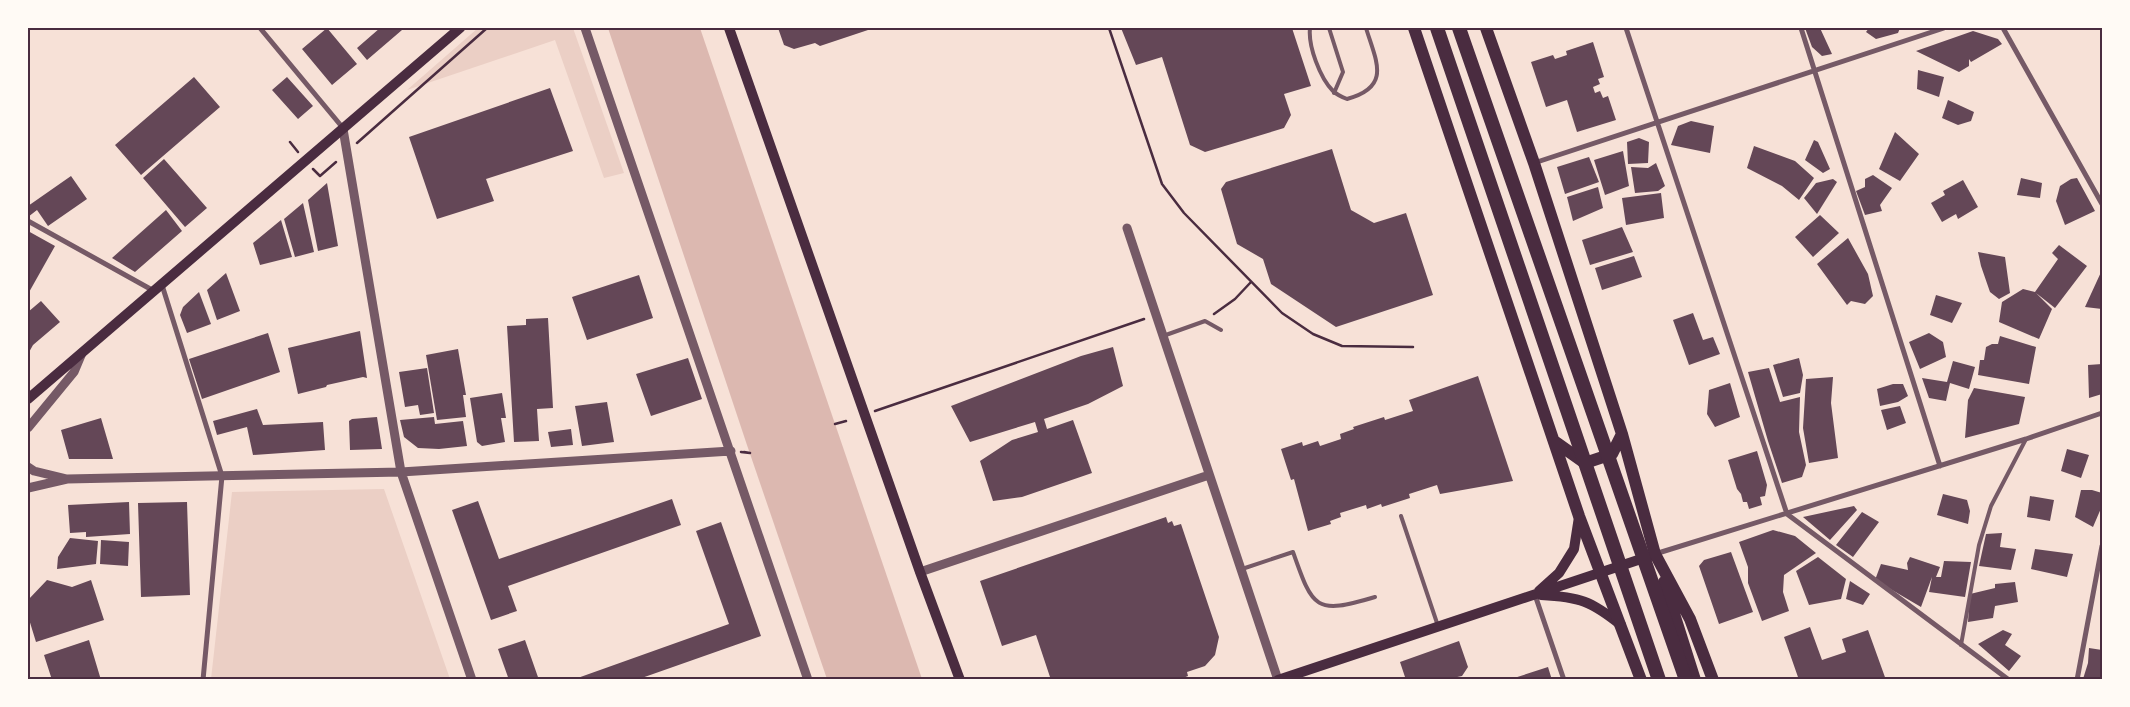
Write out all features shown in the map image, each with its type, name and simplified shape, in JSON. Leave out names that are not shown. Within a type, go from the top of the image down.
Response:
[{"type":"highway","points":[[1437,28],[1659,680]]},
{"type":"highway","points":[[1459,28],[1686,680]]},
{"type":"main road","points":[[28,400],[460,28]]},
{"type":"main road","points":[[729,28],[864,414],[960,680]]},
{"type":"main road","points":[[1414,28],[1580,516],[1623,626],[1641,680]]},
{"type":"main road","points":[[1486,28],[1534,163],[1622,434],[1655,554],[1695,680]]},
{"type":"main road","points":[[1554,441],[1585,463],[1612,454],[1622,434]]},
{"type":"main road","points":[[1535,594],[1559,573],[1574,549],[1580,516]]},
{"type":"main road","points":[[1278,680],[1655,554]]},
{"type":"main road","points":[[1655,554],[1690,619],[1713,680]]},
{"type":"main road","points":[[1535,594],[1570,596],[1598,607],[1623,626]]},
{"type":"street","points":[[260,28],[343,129],[401,472],[472,680]]},
{"type":"street","points":[[585,28],[808,680]]},
{"type":"street","points":[[1626,28],[1787,514],[2009,680]]},
{"type":"street","points":[[1801,28],[1940,466]]},
{"type":"street","points":[[1534,163],[1944,28]]},
{"type":"street","points":[[2004,28],[2102,204]]},
{"type":"street","points":[[28,221],[158,288],[222,476],[203,680]]},
{"type":"street","points":[[1127,228],[1278,680]]},
{"type":"street","points":[[28,427],[74,372],[82,353]]},
{"type":"street","points":[[1655,554],[2026,439],[2102,413]]},
{"type":"street","points":[[28,488],[67,479],[401,472],[731,451]]},
{"type":"street","points":[[28,467],[34,471],[67,479]]},
{"type":"street","points":[[920,572],[1209,475]]},
{"type":"street","points":[[2077,680],[2102,546]]},
{"type":"street","points":[[1535,594],[1564,680]]},
{"type":"lane","points":[[1310,28],[1309,36],[1322,76],[1334,93],[1347,99],[1362,95],[1373,87],[1378,75],[1376,61],[1366,28]]},
{"type":"lane","points":[[1329,28],[1343,72],[1334,93]]},
{"type":"lane","points":[[1163,336],[1205,321],[1220,330]]},
{"type":"lane","points":[[1961,645],[1979,545],[1991,506],[2026,439]]},
{"type":"lane","points":[[1401,516],[1438,626]]},
{"type":"lane","points":[[1241,570],[1293,552],[1306,588],[1313,598],[1326,606],[1342,607],[1374,597]]},
{"type":"path","points":[[290,142],[320,176],[487,28]]},
{"type":"path","points":[[1109,28],[1162,184],[1184,212],[1282,313],[1313,334],[1342,346],[1413,347]]},
{"type":"path","points":[[1205,321],[1235,299],[1251,281]]},
{"type":"path","points":[[864,414],[1156,315]]},
{"type":"path","points":[[835,424],[846,420]]},
{"type":"shaded area","points":[[478,28],[573,28],[624,173],[604,178],[555,40],[407,90]]},
{"type":"shaded area","points":[[608,28],[700,28],[922,679],[827,679]]},
{"type":"shaded area","points":[[384,489],[450,679],[211,679],[232,492]]},
{"type":"building","points":[[327,28],[357,64],[332,85],[302,49]]},
{"type":"building","points":[[380,28],[400,28],[402,30],[367,60],[357,48]]},
{"type":"building","points":[[778,28],[874,28],[820,46],[815,43],[794,49],[784,45]]},
{"type":"building","points":[[1121,28],[1263,28],[1264,30],[1292,28],[1311,86],[1284,94],[1291,115],[1284,128],[1205,152],[1190,145],[1162,57],[1136,65]]},
{"type":"building","points":[[1805,28],[1820,28],[1832,54],[1822,56],[1812,47]]},
{"type":"building","points":[[1869,28],[1900,28],[1898,33],[1876,39],[1866,32]]},
{"type":"building","points":[[1973,31],[1998,39],[2002,44],[1971,62],[1969,59],[1969,66],[1959,72],[1916,51]]},
{"type":"building","points":[[1593,42],[1604,77],[1598,79],[1600,84],[1593,87],[1595,93],[1600,91],[1603,98],[1608,96],[1616,120],[1577,132],[1567,100],[1546,107],[1531,62],[1553,55],[1555,59],[1567,55],[1566,51]]},
{"type":"building","points":[[1918,70],[1944,77],[1939,97],[1917,89]]},
{"type":"building","points":[[194,77],[220,107],[141,175],[115,145]]},
{"type":"building","points":[[287,77],[313,106],[298,119],[272,90]]},
{"type":"building","points":[[550,88],[573,151],[486,179],[494,201],[437,219],[409,137]]},
{"type":"building","points":[[1948,100],[1974,112],[1971,121],[1958,125],[1942,118]]},
{"type":"building","points":[[1691,121],[1714,126],[1710,153],[1671,145],[1678,126]]},
{"type":"building","points":[[1895,132],[1919,154],[1900,181],[1879,169]]},
{"type":"building","points":[[1639,138],[1649,142],[1648,163],[1628,164],[1627,142]]},
{"type":"building","points":[[1814,140],[1818,142],[1830,169],[1823,173],[1805,160]]},
{"type":"building","points":[[1754,146],[1795,161],[1814,178],[1799,200],[1782,186],[1747,168]]},
{"type":"building","points":[[1332,149],[1351,210],[1374,223],[1406,213],[1433,295],[1336,327],[1271,284],[1263,259],[1237,244],[1221,189],[1226,182]]},
{"type":"building","points":[[1623,151],[1629,186],[1605,195],[1594,160]]},
{"type":"building","points":[[1589,157],[1599,182],[1565,194],[1557,167]]},
{"type":"building","points":[[164,159],[207,208],[185,227],[143,178]]},
{"type":"building","points":[[1656,163],[1665,186],[1658,191],[1635,193],[1631,167],[1648,168]]},
{"type":"building","points":[[1873,175],[1892,188],[1880,205],[1882,211],[1865,215],[1856,191],[1865,187],[1865,179]]},
{"type":"building","points":[[71,176],[87,199],[48,226],[37,210],[28,217],[28,206]]},
{"type":"building","points":[[2021,178],[2042,183],[2040,198],[2017,195]]},
{"type":"building","points":[[2077,178],[2095,211],[2065,225],[2056,201],[2060,186],[2071,179]]},
{"type":"building","points":[[1833,179],[1837,182],[1817,214],[1804,198],[1816,183]]},
{"type":"building","points":[[1963,180],[1978,207],[1958,219],[1956,214],[1942,222],[1931,203],[1945,195],[1943,191]]},
{"type":"building","points":[[327,183],[338,246],[318,251],[308,200]]},
{"type":"building","points":[[1598,187],[1603,208],[1573,221],[1567,197]]},
{"type":"building","points":[[1661,193],[1664,218],[1626,225],[1622,198]]},
{"type":"building","points":[[303,203],[314,252],[295,257],[284,219]]},
{"type":"building","points":[[166,210],[182,231],[135,272],[112,258]]},
{"type":"building","points":[[1820,215],[1839,233],[1813,257],[1795,237]]},
{"type":"building","points":[[281,220],[292,257],[260,265],[253,243]]},
{"type":"building","points":[[1622,227],[1633,252],[1590,265],[1582,240]]},
{"type":"building","points":[[28,231],[55,246],[28,294]]},
{"type":"building","points":[[1848,238],[1868,274],[1873,296],[1865,304],[1851,301],[1847,305],[1817,264]]},
{"type":"building","points":[[2059,245],[2087,266],[2055,308],[2036,293],[2052,309],[2039,339],[1999,322],[2002,302],[2023,289],[2035,292],[2058,259],[2052,253]]},
{"type":"building","points":[[1978,252],[2005,257],[2010,293],[1999,299],[1990,292]]},
{"type":"building","points":[[1634,256],[1642,277],[1602,290],[1595,268]]},
{"type":"building","points":[[2102,270],[2102,309],[2085,307]]},
{"type":"building","points":[[226,273],[240,311],[217,320],[207,290]]},
{"type":"building","points":[[639,275],[653,318],[587,340],[572,297]]},
{"type":"building","points":[[199,292],[211,324],[187,333],[180,315],[183,307]]},
{"type":"building","points":[[1936,295],[1962,303],[1952,323],[1930,315]]},
{"type":"building","points":[[41,301],[60,322],[33,345],[28,354],[28,312]]},
{"type":"building","points":[[1693,313],[1703,340],[1713,337],[1720,354],[1689,365],[1673,320]]},
{"type":"building","points":[[548,318],[553,408],[537,409],[539,441],[514,442],[507,326],[526,325],[526,319]]},
{"type":"building","points":[[360,331],[367,378],[363,377],[327,385],[326,387],[298,394],[288,348]]},
{"type":"building","points":[[268,333],[280,372],[202,399],[189,359]]},
{"type":"building","points":[[1929,333],[1943,342],[1946,357],[1920,369],[1909,342]]},
{"type":"building","points":[[2000,336],[2036,347],[2029,384],[1978,375],[1980,360],[1984,360],[1986,347],[1998,344]]},
{"type":"building","points":[[1113,347],[1123,386],[1088,404],[1044,419],[1047,429],[1073,420],[1092,473],[1022,497],[993,501],[980,461],[1012,440],[1038,432],[1035,422],[970,442],[951,406],[1081,356]]},
{"type":"building","points":[[458,349],[466,395],[463,395],[466,417],[437,420],[426,355]]},
{"type":"building","points":[[688,358],[702,399],[651,416],[636,374]]},
{"type":"building","points":[[1799,358],[1803,375],[1800,393],[1783,397],[1773,365]]},
{"type":"building","points":[[1953,361],[1975,367],[1969,389],[1950,383],[1946,401],[1929,398],[1922,378],[1947,382]]},
{"type":"building","points":[[2102,364],[2102,394],[2089,398],[2088,365]]},
{"type":"building","points":[[427,368],[434,413],[420,415],[418,405],[405,407],[399,372]]},
{"type":"building","points":[[1769,368],[1780,402],[1800,397],[1799,432],[1806,465],[1802,477],[1782,483],[1748,372]]},
{"type":"building","points":[[1478,376],[1513,481],[1440,494],[1437,485],[1409,494],[1410,498],[1382,507],[1381,504],[1367,509],[1366,505],[1340,513],[1341,517],[1330,521],[1331,524],[1308,531],[1294,479],[1291,480],[1281,449],[1302,442],[1303,446],[1318,441],[1320,446],[1341,439],[1340,434],[1354,429],[1353,427],[1384,417],[1385,420],[1413,411],[1409,400]]},
{"type":"building","points":[[1833,377],[1831,403],[1838,458],[1809,463],[1803,428],[1806,379]]},
{"type":"building","points":[[1730,383],[1740,417],[1715,427],[1707,414],[1709,390]]},
{"type":"building","points":[[1893,384],[1903,384],[1908,396],[1898,402],[1880,406],[1877,389]]},
{"type":"building","points":[[1974,388],[2025,397],[2019,424],[1965,438],[1968,400]]},
{"type":"building","points":[[502,393],[506,418],[501,418],[505,442],[482,446],[477,442],[470,398]]},
{"type":"building","points":[[607,402],[614,442],[582,446],[575,406]]},
{"type":"building","points":[[1900,406],[1906,423],[1887,430],[1881,410]]},
{"type":"building","points":[[257,409],[263,425],[323,422],[325,450],[253,455],[247,427],[217,435],[213,421]]},
{"type":"building","points":[[377,417],[382,449],[350,450],[349,421],[352,419]]},
{"type":"building","points":[[434,417],[435,424],[463,421],[467,446],[439,449],[418,448],[404,437],[400,420]]},
{"type":"building","points":[[101,418],[113,459],[69,459],[61,430]]},
{"type":"building","points":[[571,429],[573,445],[551,447],[548,432]]},
{"type":"building","points":[[2067,449],[2089,455],[2081,478],[2061,471]]},
{"type":"building","points":[[1757,451],[1767,485],[1765,496],[1760,497],[1762,505],[1749,509],[1747,502],[1743,502],[1741,494],[1737,489],[1728,460]]},
{"type":"building","points":[[2081,490],[2092,490],[2102,493],[2102,506],[2093,527],[2075,517]]},
{"type":"building","points":[[1943,494],[1967,500],[1970,511],[1968,524],[1937,515]]},
{"type":"building","points":[[2030,496],[2054,500],[2050,521],[2027,517]]},
{"type":"building","points":[[672,499],[681,525],[508,586],[517,611],[491,620],[452,510],[478,501],[499,559]]},
{"type":"building","points":[[129,502],[130,534],[86,537],[86,532],[70,533],[68,505]]},
{"type":"building","points":[[187,502],[190,595],[141,597],[138,503]]},
{"type":"building","points":[[1854,506],[1857,510],[1830,540],[1803,517]]},
{"type":"building","points":[[1862,512],[1879,522],[1853,557],[1836,545]]},
{"type":"building","points":[[1166,517],[1168,523],[1172,521],[1174,526],[1181,524],[1219,637],[1215,655],[1205,666],[1187,672],[1188,676],[1178,680],[1051,680],[1036,635],[1002,646],[980,581]]},
{"type":"building","points":[[721,522],[761,636],[636,680],[572,680],[729,624],[696,531]]},
{"type":"building","points":[[1773,530],[1795,536],[1816,553],[1784,575],[1783,592],[1789,611],[1762,621],[1748,583],[1748,567],[1739,542]]},
{"type":"building","points":[[2002,533],[2000,547],[2016,549],[2011,570],[1979,566],[1986,534]]},
{"type":"building","points":[[70,538],[98,541],[96,564],[57,569],[58,557]]},
{"type":"building","points":[[101,540],[129,542],[128,566],[100,564]]},
{"type":"building","points":[[2035,549],[2073,554],[2067,577],[2031,569]]},
{"type":"building","points":[[1731,552],[1753,612],[1719,624],[1699,566],[1704,560]]},
{"type":"building","points":[[1818,557],[1846,579],[1841,599],[1809,605],[1796,571]]},
{"type":"building","points":[[1910,557],[1940,567],[1936,577],[1941,577],[1944,561],[1971,562],[1965,597],[1929,592],[1932,577],[1921,607],[1875,580],[1881,564],[1908,570],[1907,563]]},
{"type":"building","points":[[47,580],[72,587],[91,580],[104,620],[36,642],[28,616],[28,600]]},
{"type":"building","points":[[1850,581],[1870,594],[1863,605],[1846,599]]},
{"type":"building","points":[[2015,582],[2018,602],[1995,606],[1993,618],[1968,622],[1970,594],[1995,588],[1995,584]]},
{"type":"building","points":[[1810,627],[1822,660],[1846,652],[1842,639],[1868,630],[1886,680],[1799,680],[1784,637]]},
{"type":"building","points":[[2003,630],[2012,634],[2005,645],[2021,656],[2009,671],[1978,644]]},
{"type":"building","points":[[89,640],[101,680],[52,680],[44,655]]},
{"type":"building","points":[[525,640],[539,680],[509,680],[498,649]]},
{"type":"building","points":[[1459,641],[1468,667],[1462,676],[1443,680],[1406,680],[1400,662]]},
{"type":"building","points":[[2089,648],[2102,650],[2102,680],[2083,679],[2088,663]]},
{"type":"building","points":[[1548,667],[1552,680],[1511,680],[1511,679]]}]
